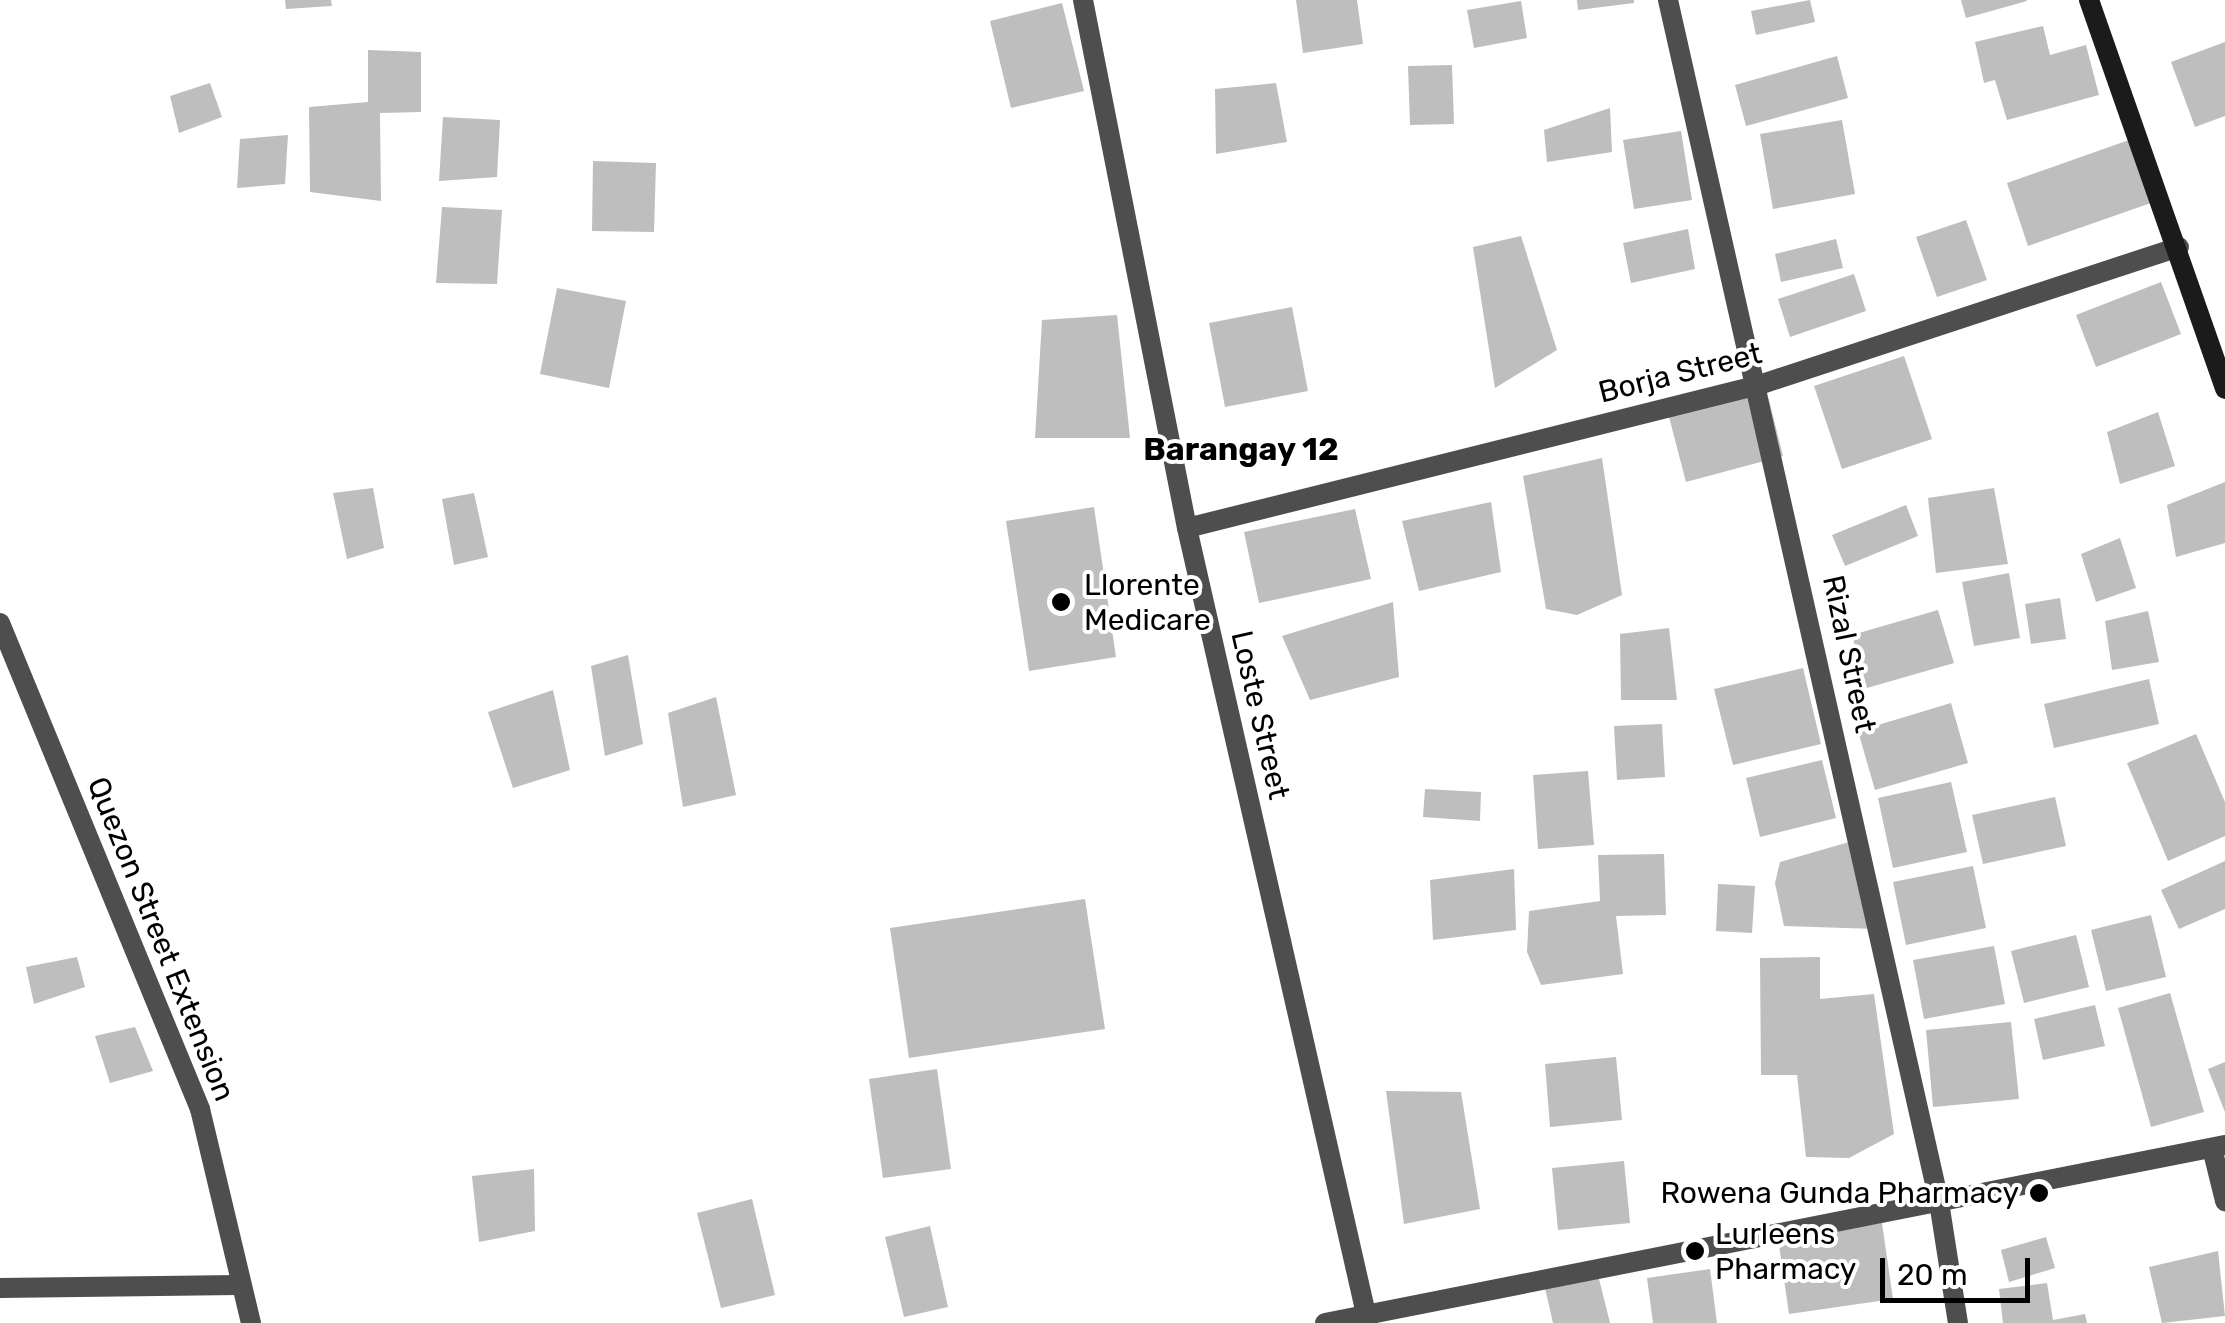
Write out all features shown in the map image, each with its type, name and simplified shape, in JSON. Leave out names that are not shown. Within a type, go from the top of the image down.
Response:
[{"type":"street","name":"Loste Street","points":[[1083,0],[1187,528],[1367,1319]]},
{"type":"street","name":"Rizal Street","points":[[1668,0],[1759,385],[1939,1202],[1958,1323]]},
{"type":"street","points":[[2090,0],[2179,247],[2225,389]]},
{"type":"street","name":"Borja Street","points":[[1187,528],[1759,385],[2179,247]]},
{"type":"street","name":"Quezon Street Extension","points":[[0,624],[200,1110],[238,1285],[252,1323]]},
{"type":"street","points":[[1325,1323],[1367,1319],[2218,1147],[2225,1201]]},
{"type":"street","points":[[0,1288],[238,1285]]},
{"type":"building","points":[[285,0],[331,0],[332,6],[286,9]]},
{"type":"building","points":[[1296,0],[1357,0],[1363,44],[1303,53]]},
{"type":"building","points":[[1577,0],[1634,0],[1634,3],[1578,10]]},
{"type":"building","points":[[1810,0],[1815,22],[1756,35],[1751,11]]},
{"type":"building","points":[[1961,0],[2026,0],[2027,1],[1966,18]]},
{"type":"building","points":[[1521,1],[1527,38],[1474,48],[1467,10]]},
{"type":"building","points":[[1062,3],[1084,91],[1011,108],[990,21]]},
{"type":"building","points":[[2043,26],[2050,55],[2086,45],[2099,95],[2007,120],[1995,80],[1984,83],[1975,42]]},
{"type":"building","points":[[2225,42],[2225,116],[2195,127],[2171,62]]},
{"type":"building","points":[[368,50],[421,52],[421,112],[380,113],[381,201],[310,192],[309,107],[368,102]]},
{"type":"building","points":[[1837,56],[1848,98],[1746,126],[1735,85]]},
{"type":"building","points":[[1452,65],[1454,124],[1410,125],[1408,66]]},
{"type":"building","points":[[210,83],[222,117],[179,133],[170,96]]},
{"type":"building","points":[[1276,83],[1287,142],[1216,154],[1215,89]]},
{"type":"building","points":[[1610,108],[1612,152],[1547,162],[1544,130]]},
{"type":"building","points":[[443,117],[500,120],[497,177],[439,181]]},
{"type":"building","points":[[1842,120],[1855,194],[1773,209],[1760,134]]},
{"type":"building","points":[[1681,131],[1692,200],[1634,209],[1623,140]]},
{"type":"building","points":[[288,135],[285,184],[237,188],[240,139]]},
{"type":"building","points":[[2129,140],[2151,203],[2028,246],[2007,183]]},
{"type":"building","points":[[593,161],[656,163],[654,232],[592,231]]},
{"type":"building","points":[[442,207],[502,210],[497,284],[436,283]]},
{"type":"building","points":[[1966,220],[1987,280],[1937,297],[1916,237]]},
{"type":"building","points":[[1688,229],[1695,269],[1631,283],[1623,243]]},
{"type":"building","points":[[1521,236],[1557,350],[1495,388],[1473,247]]},
{"type":"building","points":[[1836,239],[1843,268],[1781,282],[1775,254]]},
{"type":"building","points":[[1854,274],[1866,311],[1790,337],[1778,299]]},
{"type":"building","points":[[2161,282],[2181,334],[2096,367],[2076,315]]},
{"type":"building","points":[[557,288],[626,301],[609,388],[540,374]]},
{"type":"building","points":[[1292,307],[1308,391],[1225,407],[1209,323]]},
{"type":"building","points":[[1117,315],[1130,438],[1035,438],[1042,320]]},
{"type":"building","points":[[1904,356],[1932,439],[1842,469],[1814,386]]},
{"type":"building","points":[[1767,392],[1783,456],[1686,482],[1669,417]]},
{"type":"building","points":[[2158,412],[2175,466],[2120,484],[2107,432]]},
{"type":"building","points":[[1602,458],[1622,595],[1577,615],[1546,609],[1523,476]]},
{"type":"building","points":[[2225,482],[2225,543],[2176,557],[2167,505]]},
{"type":"building","points":[[373,488],[384,548],[347,559],[333,493]]},
{"type":"building","points":[[1994,488],[2008,564],[1936,573],[1928,498]]},
{"type":"building","points":[[474,493],[488,557],[454,565],[442,499]]},
{"type":"building","points":[[1491,502],[1501,572],[1419,591],[1402,521]]},
{"type":"building","points":[[1906,505],[1918,536],[1845,566],[1832,535]]},
{"type":"building","points":[[1094,507],[1116,657],[1029,671],[1006,521]]},
{"type":"building","points":[[1355,509],[1371,579],[1259,603],[1244,532]]},
{"type":"building","points":[[2120,538],[2136,588],[2096,602],[2081,554]]},
{"type":"building","points":[[2009,573],[2020,638],[1974,646],[1962,582]]},
{"type":"building","points":[[2060,598],[2066,639],[2031,644],[2025,604]]},
{"type":"building","points":[[1393,602],[1399,677],[1310,700],[1282,636]]},
{"type":"building","points":[[1938,610],[1954,663],[1867,688],[1852,635]]},
{"type":"building","points":[[2148,611],[2159,662],[2112,670],[2105,621]]},
{"type":"building","points":[[1669,628],[1677,700],[1621,700],[1620,634]]},
{"type":"building","points":[[628,655],[643,744],[605,756],[591,666]]},
{"type":"building","points":[[1803,668],[1821,744],[1733,765],[1714,689]]},
{"type":"building","points":[[2149,679],[2159,724],[2054,748],[2044,704]]},
{"type":"building","points":[[553,690],[570,770],[513,788],[488,712]]},
{"type":"building","points":[[716,697],[736,795],[683,807],[668,713]]},
{"type":"building","points":[[1951,703],[1968,763],[1875,790],[1858,731]]},
{"type":"building","points":[[1662,724],[1665,777],[1617,780],[1614,726]]},
{"type":"building","points":[[2196,734],[2225,802],[2225,836],[2168,861],[2127,763]]},
{"type":"building","points":[[1822,760],[1836,818],[1760,837],[1746,778]]},
{"type":"building","points":[[1588,771],[1594,845],[1538,849],[1533,775]]},
{"type":"building","points":[[1951,782],[1967,852],[1893,868],[1878,798]]},
{"type":"building","points":[[1425,789],[1481,792],[1480,821],[1423,817]]},
{"type":"building","points":[[2055,797],[2066,846],[1983,864],[1972,815]]},
{"type":"building","points":[[1856,840],[1876,929],[1784,926],[1775,883],[1780,862]]},
{"type":"building","points":[[1664,854],[1666,915],[1616,916],[1623,974],[1541,985],[1527,952],[1529,911],[1600,901],[1598,855]]},
{"type":"building","points":[[2225,861],[2225,909],[2179,929],[2161,890]]},
{"type":"building","points":[[1973,866],[1986,928],[1906,945],[1893,882]]},
{"type":"building","points":[[1514,869],[1516,930],[1433,940],[1430,880]]},
{"type":"building","points":[[1718,884],[1755,886],[1752,933],[1716,931]]},
{"type":"building","points":[[1085,899],[1105,1029],[909,1058],[890,928]]},
{"type":"building","points":[[2151,915],[2166,977],[2106,991],[2091,930]]},
{"type":"building","points":[[2076,935],[2089,987],[2024,1003],[2011,951]]},
{"type":"building","points":[[1994,946],[2005,1004],[1924,1019],[1913,960]]},
{"type":"building","points":[[77,957],[85,987],[34,1004],[26,967]]},
{"type":"building","points":[[1820,957],[1820,999],[1874,994],[1894,1134],[1849,1158],[1806,1157],[1797,1075],[1761,1075],[1760,958]]},
{"type":"building","points":[[2170,993],[2204,1112],[2151,1127],[2118,1008]]},
{"type":"building","points":[[2095,1005],[2105,1046],[2043,1060],[2034,1019]]},
{"type":"building","points":[[2011,1022],[2019,1099],[1933,1107],[1926,1030]]},
{"type":"building","points":[[135,1027],[153,1071],[110,1083],[95,1036]]},
{"type":"building","points":[[1616,1057],[1622,1120],[1550,1127],[1545,1064]]},
{"type":"building","points":[[2225,1062],[2225,1112],[2208,1069]]},
{"type":"building","points":[[937,1069],[951,1169],[883,1178],[869,1079]]},
{"type":"building","points":[[1386,1091],[1461,1092],[1480,1209],[1404,1224]]},
{"type":"building","points":[[1624,1161],[1630,1223],[1558,1230],[1552,1168]]},
{"type":"building","points":[[534,1169],[535,1231],[479,1242],[472,1176]]},
{"type":"building","points":[[752,1199],[775,1295],[721,1308],[697,1213]]},
{"type":"building","points":[[1882,1223],[1893,1299],[1789,1314],[1778,1238]]},
{"type":"building","points":[[930,1226],[948,1307],[904,1317],[885,1237]]},
{"type":"building","points":[[2046,1237],[2055,1268],[2009,1282],[2001,1250]]},
{"type":"building","points":[[2218,1251],[2225,1316],[2162,1323],[2149,1267]]},
{"type":"building","points":[[1710,1269],[1717,1323],[1653,1323],[1647,1278]]},
{"type":"building","points":[[1597,1271],[1610,1323],[1553,1323],[1544,1284]]},
{"type":"building","points":[[2047,1283],[2053,1320],[2085,1314],[2087,1323],[2003,1323],[1999,1289]]},
{"type":"place","name":"Llorente Medicare","points":[[1061,602]]},
{"type":"place","name":"Rowena Gunda Pharmacy","points":[[2039,1193]]},
{"type":"place","name":"Lurleens Pharmacy","points":[[1695,1251]]},
{"type":"district","name":"Barangay 12","points":[[1241,449]]}]
